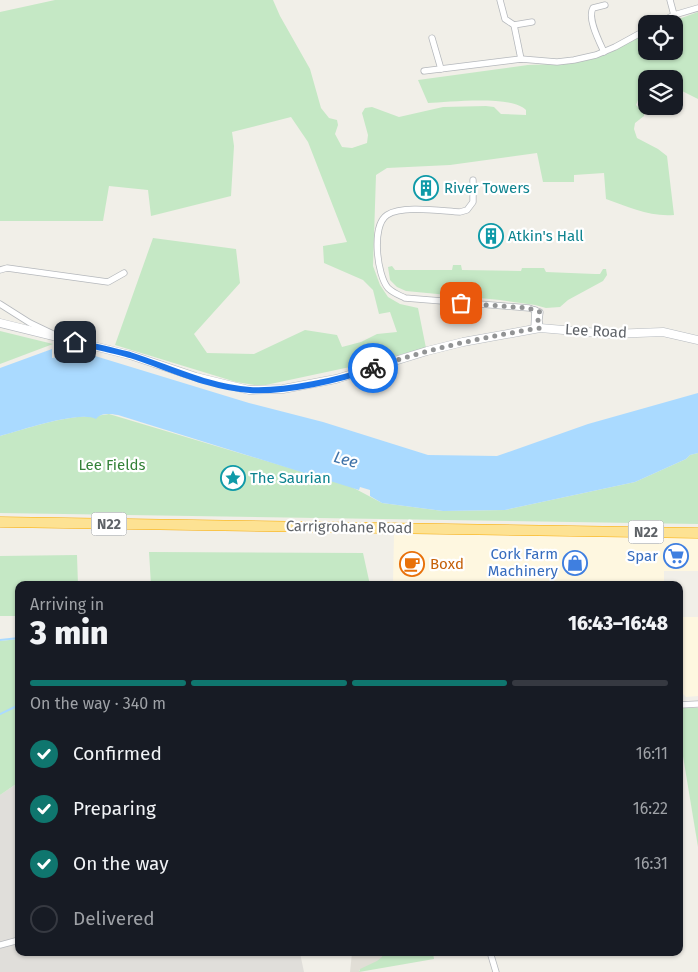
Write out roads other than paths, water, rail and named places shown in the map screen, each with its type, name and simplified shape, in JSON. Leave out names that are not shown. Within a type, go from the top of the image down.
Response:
[{"type":"highway","name":"Carrigrohane Road","points":[[0,522],[698,532]]},
{"type":"street","points":[[500,0],[505,19],[514,25],[532,22]]},
{"type":"street","points":[[670,0],[674,15],[698,8]]},
{"type":"street","points":[[604,52],[594,28],[590,12],[592,8],[606,5]]},
{"type":"street","points":[[514,25],[521,59]]},
{"type":"street","points":[[424,71],[521,59],[562,62],[604,52],[638,34]]},
{"type":"street","points":[[432,38],[440,69]]},
{"type":"street","points":[[473,180],[473,202],[468,210],[460,212],[399,211],[384,217],[379,224],[378,234],[380,262],[384,280],[388,288],[405,298],[528,308],[538,311],[537,329]]},
{"type":"street","points":[[0,270],[7,268],[108,282],[124,274]]},
{"type":"street","points":[[0,304],[59,338]]},
{"type":"street","name":"Lee Road","points":[[0,324],[130,355],[216,384],[249,390],[283,389],[336,379],[463,342],[537,329],[617,334],[663,332],[698,340]]},
{"type":"street","points":[[683,705],[698,704]]},
{"type":"street","points":[[0,945],[15,941]]},
{"type":"street","points":[[491,956],[496,972]]},
{"type":"water","name":"Lee","points":[[52,349],[52,358],[82,352],[249,403],[323,422],[428,455],[497,456],[588,424],[698,393],[698,453],[690,455],[686,459],[635,482],[505,510],[443,511],[382,503],[370,496],[370,490],[360,487],[359,490],[118,415],[103,414],[96,419],[77,417],[64,419],[0,436],[0,368]]},
{"type":"waterway","points":[[0,640],[15,638]]},
{"type":"waterway","points":[[0,714],[15,707]]},
{"type":"place","name":"River Towers","points":[[426,188]]},
{"type":"place","name":"Atkin's Hall","points":[[491,236]]},
{"type":"place","name":"The Saurian","points":[[233,478]]},
{"type":"place","name":"Spar","points":[[676,556]]},
{"type":"place","name":"Cork Farm Machinery","points":[[575,563]]},
{"type":"place","name":"Boxd","points":[[412,564]]},
{"type":"park label","name":"Lee Fields","points":[[112,465]]}]
